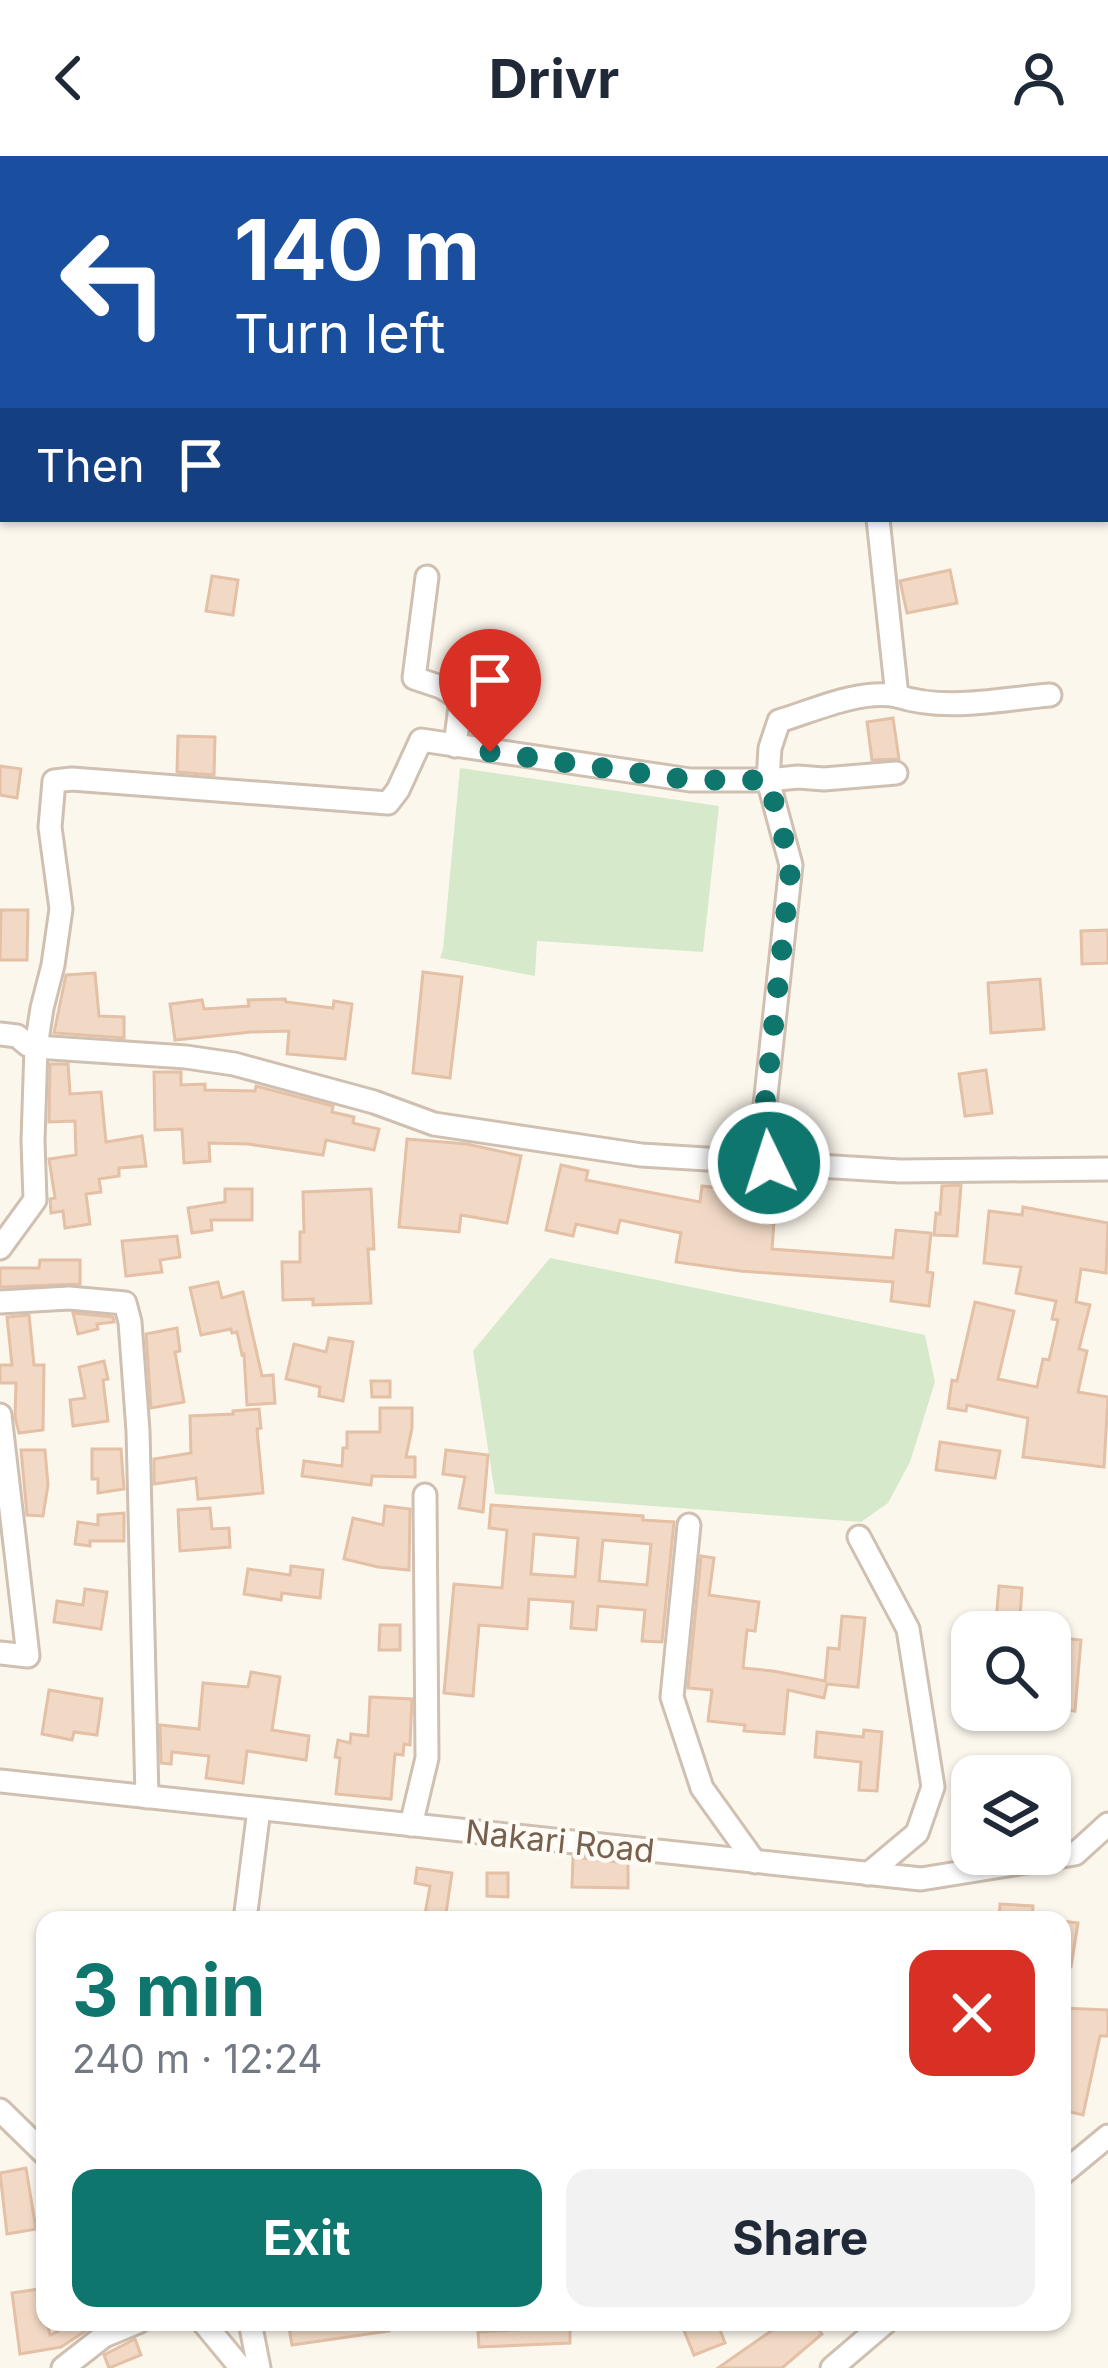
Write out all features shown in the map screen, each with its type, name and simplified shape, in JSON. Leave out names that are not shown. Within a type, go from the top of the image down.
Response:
[{"type":"street","points":[[878,522],[897,696]]},
{"type":"street","points":[[427,577],[414,678],[460,699],[455,746]]},
{"type":"street","points":[[769,1163],[765,1105],[791,865],[768,780],[770,748],[779,721],[882,693],[921,704],[1050,694]]},
{"type":"street","points":[[0,1248],[35,1200],[36,1047],[61,909],[50,826],[54,782],[72,778],[388,803],[421,740],[690,780],[896,773]]},
{"type":"street","points":[[0,1034],[17,1036],[36,1047],[234,1064],[374,1102],[434,1124],[641,1155],[900,1171],[1108,1169]]},
{"type":"street","points":[[0,1302],[110,1300],[124,1303],[130,1322],[138,1431],[147,1797]]},
{"type":"street","points":[[0,1415],[28,1656],[0,1653]]},
{"type":"street","points":[[411,1825],[427,1758],[425,1495]]},
{"type":"street","points":[[688,1526],[672,1697],[702,1788],[755,1862]]},
{"type":"street","points":[[859,1537],[908,1629],[933,1787],[916,1833],[868,1874]]},
{"type":"street","name":"Nakari Road","points":[[0,1781],[921,1880],[1075,1854],[1108,1823]]},
{"type":"street","points":[[246,1911],[260,1809]]},
{"type":"street","points":[[0,2110],[36,2144]]},
{"type":"street","points":[[1071,2167],[1108,2136]]},
{"type":"street","points":[[63,2368],[116,2331]]},
{"type":"street","points":[[210,2331],[241,2368]]},
{"type":"street","points":[[252,2331],[259,2368]]},
{"type":"street","points":[[832,2368],[875,2331]]},
{"type":"green space","points":[[460,768],[719,806],[703,952],[537,941],[535,976],[440,958]]},
{"type":"green space","points":[[550,1258],[925,1335],[935,1382],[910,1462],[888,1503],[861,1522],[495,1494],[473,1351]]},
{"type":"building","points":[[950,570],[957,603],[907,613],[900,581]]},
{"type":"building","points":[[212,576],[238,580],[233,615],[206,611]]},
{"type":"building","points":[[893,718],[899,759],[872,760],[867,722]]},
{"type":"building","points":[[178,736],[215,737],[214,775],[177,772]]},
{"type":"building","points":[[0,766],[21,769],[17,798],[0,795]]},
{"type":"building","points":[[1,910],[28,910],[27,960],[0,960]]},
{"type":"building","points":[[1108,930],[1108,963],[1082,964],[1081,931]]},
{"type":"building","points":[[423,972],[462,977],[450,1078],[413,1073]]},
{"type":"building","points":[[95,973],[99,1016],[124,1017],[124,1038],[54,1033],[66,975]]},
{"type":"building","points":[[1040,979],[1044,1029],[991,1033],[988,983]]},
{"type":"building","points":[[285,999],[333,1008],[334,1001],[352,1004],[345,1059],[287,1054],[289,1031],[175,1040],[170,1004],[202,1000],[204,1009]]},
{"type":"building","points":[[50,1064],[68,1064],[70,1094],[101,1092],[106,1142],[142,1136],[146,1166],[119,1168],[119,1176],[99,1179],[101,1192],[86,1194],[90,1224],[65,1228],[63,1211],[51,1213],[50,1199],[55,1198],[49,1159],[76,1155],[75,1121],[49,1122]]},
{"type":"building","points":[[986,1070],[992,1113],[965,1116],[959,1074]]},
{"type":"building","points":[[154,1072],[181,1072],[181,1085],[205,1084],[205,1090],[255,1091],[256,1086],[333,1106],[332,1112],[354,1117],[353,1123],[379,1129],[374,1150],[326,1140],[323,1155],[209,1143],[210,1161],[184,1163],[182,1129],[155,1130]]},
{"type":"building","points":[[407,1139],[467,1144],[521,1156],[507,1223],[461,1215],[459,1232],[399,1227]]},
{"type":"building","points":[[561,1165],[588,1171],[586,1180],[700,1202],[702,1186],[776,1194],[772,1249],[893,1258],[896,1230],[931,1233],[929,1306],[891,1301],[893,1282],[676,1262],[681,1233],[620,1220],[617,1233],[576,1224],[573,1236],[546,1230]]},
{"type":"building","points":[[961,1185],[957,1236],[934,1235],[942,1186]]},
{"type":"building","points":[[225,1189],[252,1189],[252,1220],[211,1220],[212,1230],[192,1233],[188,1208],[225,1202]]},
{"type":"building","points":[[371,1189],[371,1303],[313,1305],[313,1299],[283,1300],[282,1262],[300,1262],[303,1192]]},
{"type":"building","points":[[1023,1207],[1108,1223],[1106,1273],[1081,1269],[1076,1302],[1090,1305],[1079,1349],[1087,1351],[1078,1392],[1108,1397],[1104,1467],[1023,1457],[1028,1418],[967,1405],[966,1411],[948,1408],[975,1302],[1014,1311],[998,1379],[1037,1387],[1043,1359],[1049,1360],[1058,1320],[1052,1319],[1056,1301],[1016,1293],[1021,1267],[984,1263],[989,1211],[1022,1215]]},
{"type":"building","points":[[177,1236],[180,1257],[160,1260],[162,1272],[126,1276],[122,1241]]},
{"type":"building","points":[[40,1260],[80,1260],[80,1284],[0,1287],[0,1268],[39,1268]]},
{"type":"building","points":[[218,1282],[222,1298],[243,1292],[262,1376],[273,1375],[275,1403],[247,1405],[244,1354],[237,1332],[201,1335],[190,1288]]},
{"type":"building","points":[[73,1313],[113,1317],[114,1322],[78,1334]]},
{"type":"building","points":[[29,1315],[34,1365],[44,1365],[43,1430],[19,1433],[16,1383],[0,1383],[0,1365],[12,1365],[7,1317]]},
{"type":"building","points":[[177,1328],[180,1351],[175,1352],[184,1402],[151,1408],[146,1334]]},
{"type":"building","points":[[329,1338],[353,1342],[343,1401],[319,1396],[320,1387],[286,1379],[294,1344],[326,1352]]},
{"type":"building","points":[[104,1361],[108,1421],[73,1426],[70,1400],[85,1398],[79,1367]]},
{"type":"building","points":[[371,1381],[390,1381],[390,1397],[372,1397]]},
{"type":"building","points":[[380,1408],[412,1408],[406,1457],[415,1457],[415,1477],[372,1476],[371,1485],[302,1476],[304,1461],[342,1466],[347,1432],[380,1432]]},
{"type":"building","points":[[259,1409],[263,1493],[198,1499],[196,1478],[154,1484],[154,1459],[191,1453],[190,1416]]},
{"type":"building","points":[[940,1442],[1000,1451],[995,1478],[936,1470]]},
{"type":"building","points":[[92,1449],[121,1449],[124,1489],[98,1493],[98,1479],[92,1479]]},
{"type":"building","points":[[21,1450],[45,1450],[48,1485],[43,1516],[27,1515]]},
{"type":"building","points":[[446,1450],[488,1455],[483,1512],[459,1508],[465,1477],[443,1474]]},
{"type":"building","points":[[491,1505],[674,1522],[662,1642],[642,1641],[645,1610],[598,1606],[596,1630],[571,1628],[573,1602],[529,1599],[527,1629],[479,1625],[473,1696],[444,1693],[454,1584],[502,1588],[507,1530],[489,1528]],"holes":[[[534,1534],[578,1538],[575,1577],[531,1574]],[[603,1540],[651,1544],[647,1585],[599,1581]]]},
{"type":"building","points":[[385,1506],[410,1509],[409,1570],[344,1559],[353,1518],[383,1525]]},
{"type":"building","points":[[210,1508],[212,1529],[229,1528],[230,1547],[180,1551],[178,1510]]},
{"type":"building","points":[[124,1513],[124,1541],[75,1544],[78,1522],[98,1525],[98,1515]]},
{"type":"building","points":[[701,1556],[714,1558],[709,1595],[759,1602],[755,1631],[747,1630],[743,1668],[825,1681],[828,1648],[839,1649],[842,1616],[865,1618],[858,1687],[827,1684],[824,1698],[788,1690],[784,1734],[744,1731],[745,1725],[708,1721],[712,1690],[688,1688]]},
{"type":"building","points":[[291,1566],[323,1570],[320,1598],[282,1593],[281,1600],[244,1594],[248,1569],[290,1575]]},
{"type":"building","points":[[999,1586],[1022,1588],[1020,1611],[997,1611]]},
{"type":"building","points":[[85,1589],[107,1592],[101,1629],[54,1622],[57,1601],[83,1605]]},
{"type":"building","points":[[380,1625],[400,1625],[400,1650],[379,1650]]},
{"type":"building","points":[[1071,1639],[1081,1640],[1075,1711],[1071,1711]]},
{"type":"building","points":[[251,1672],[280,1677],[272,1730],[309,1736],[306,1760],[247,1751],[243,1783],[206,1778],[209,1756],[172,1752],[171,1764],[161,1763],[160,1725],[199,1729],[203,1683],[248,1687]]},
{"type":"building","points":[[49,1690],[102,1699],[97,1735],[74,1732],[72,1740],[42,1734]]},
{"type":"building","points":[[370,1697],[412,1699],[410,1745],[404,1744],[403,1755],[395,1754],[391,1799],[336,1794],[338,1740],[350,1743],[351,1734],[368,1736]]},
{"type":"building","points":[[864,1730],[882,1732],[877,1791],[859,1790],[861,1762],[815,1757],[817,1732],[863,1737]]},
{"type":"building","points":[[573,1857],[628,1863],[628,1888],[572,1887]]},
{"type":"building","points":[[417,1868],[452,1873],[446,1911],[426,1911],[430,1886],[415,1883]]},
{"type":"building","points":[[487,1873],[508,1873],[508,1897],[487,1896]]},
{"type":"building","points":[[1000,1904],[1033,1906],[1033,1911],[1000,1911]]},
{"type":"building","points":[[1071,1922],[1078,1923],[1071,1967]]},
{"type":"building","points":[[1071,2008],[1108,2010],[1108,2036],[1100,2036],[1083,2115],[1071,2112]]},
{"type":"building","points":[[26,2168],[36,2229],[7,2234],[0,2173]]},
{"type":"building","points":[[36,2289],[36,2331],[50,2335],[85,2331],[61,2347],[20,2354],[12,2293]]},
{"type":"building","points":[[290,2331],[389,2331],[292,2345]]},
{"type":"building","points":[[570,2331],[570,2343],[479,2347],[478,2332]]},
{"type":"building","points":[[684,2331],[720,2331],[725,2343],[694,2355]]},
{"type":"building","points":[[771,2331],[822,2334],[782,2368],[718,2368]]},
{"type":"building","points":[[135,2339],[141,2355],[109,2368],[104,2355]]},
{"type":"route","points":[[490,752],[690,780],[768,780],[791,865],[765,1105],[769,1163]]}]
